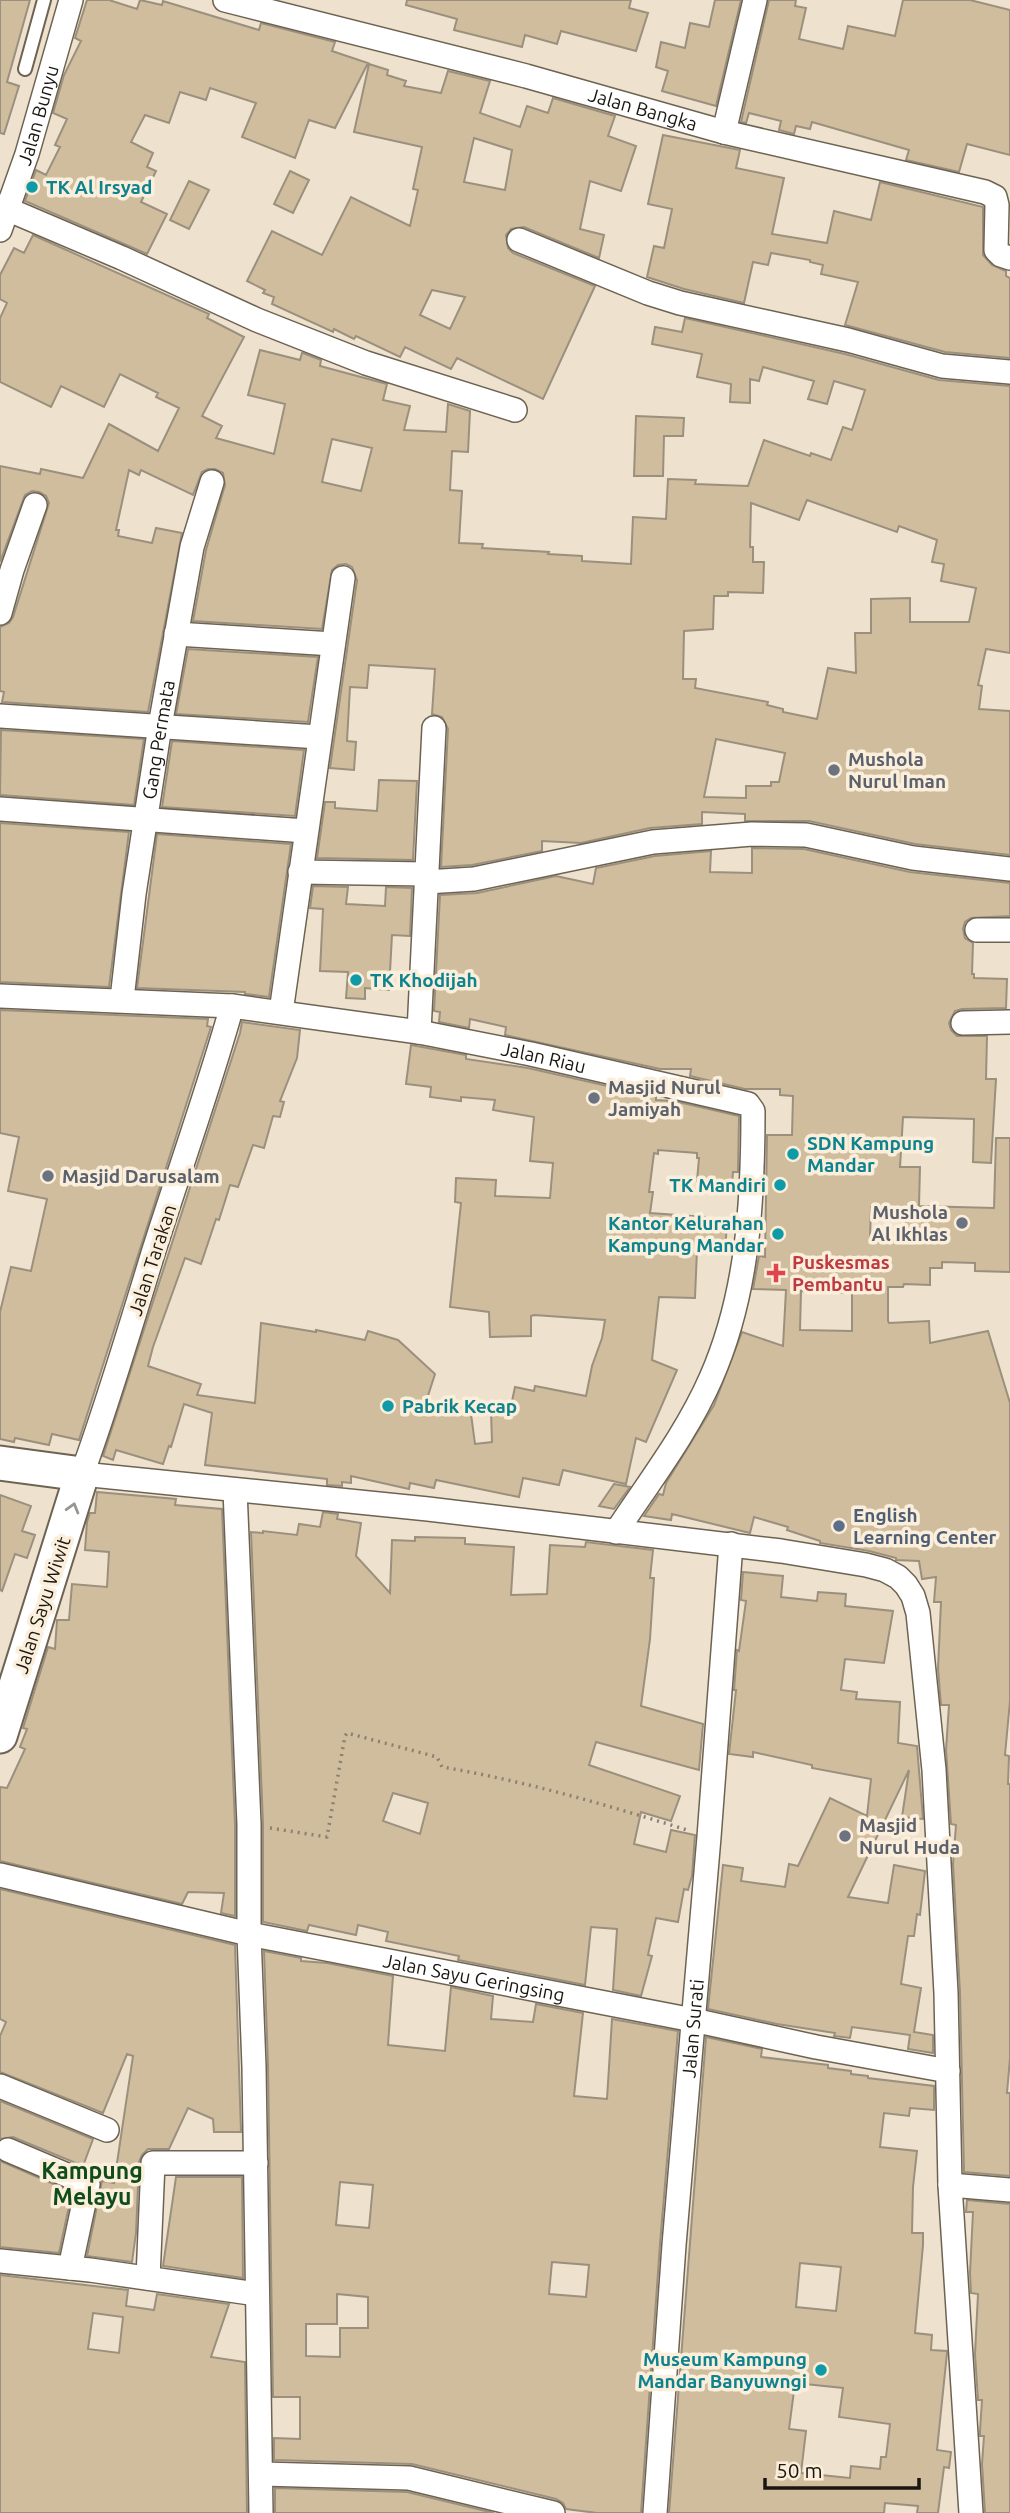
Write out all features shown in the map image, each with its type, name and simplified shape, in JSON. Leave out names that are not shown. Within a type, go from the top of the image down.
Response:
[{"type":"main road","points":[[0,1463],[82,1474]]},
{"type":"main road","name":"Jalan Sayu Wiwit","points":[[0,1736],[82,1474]]},
{"type":"street","name":"Jalan Bunyu","points":[[3,215],[27,154],[72,0]]},
{"type":"street","name":"Jalan Bangka","points":[[225,0],[257,4],[724,132],[985,192],[995,197],[997,205],[996,250],[1010,258]]},
{"type":"street","points":[[724,132],[755,0]]},
{"type":"street","points":[[3,215],[366,363],[515,410]]},
{"type":"street","points":[[519,240],[648,293],[680,303],[848,340],[933,364],[959,369],[1010,372]]},
{"type":"street","name":"Gang Permata","points":[[122,999],[146,819],[176,634],[192,547],[212,482]]},
{"type":"street","points":[[0,613],[34,505]]},
{"type":"street","points":[[281,1012],[343,578]]},
{"type":"street","points":[[176,634],[333,644]]},
{"type":"street","points":[[0,716],[319,737]]},
{"type":"street","points":[[419,1032],[434,728]]},
{"type":"street","points":[[0,808],[306,831]]},
{"type":"street","points":[[300,872],[474,879],[653,842],[752,834],[806,835],[913,858],[1010,869]]},
{"type":"street","points":[[977,930],[1010,930]]},
{"type":"street","name":"Jalan Riau","points":[[0,996],[122,999],[232,1006],[419,1032],[531,1054],[667,1087],[739,1101],[752,1108],[751,1196],[746,1256],[731,1326],[711,1379],[683,1430],[617,1532]]},
{"type":"street","name":"Jalan Tarakan","points":[[82,1474],[210,1084],[232,1006]]},
{"type":"street","points":[[962,1023],[1010,1023]]},
{"type":"street","points":[[82,1474],[428,1509],[731,1544],[866,1565],[898,1577],[913,1596],[918,1613],[934,1770],[948,2071],[950,2185],[971,2513]]},
{"type":"street","points":[[235,1490],[249,1824],[261,2513]]},
{"type":"street","name":"Jalan Surati","points":[[655,2513],[731,1544]]},
{"type":"street","name":"Jalan Sayu Geringsing","points":[[0,1875],[249,1934],[948,2071]]},
{"type":"street","points":[[0,2086],[107,2130]]},
{"type":"street","points":[[8,2150],[88,2184],[70,2268]]},
{"type":"street","points":[[148,2278],[153,2163],[256,2163]]},
{"type":"street","points":[[950,2185],[1010,2190]]},
{"type":"street","points":[[0,2261],[257,2294]]},
{"type":"street","points":[[262,2474],[409,2478],[553,2513]]},
{"type":"lane","points":[[25,69],[44,0]]},
{"type":"lane","points":[[39,23],[63,31]]},
{"type":"path","points":[[249,1824],[327,1837],[345,1736],[348,1733],[437,1757],[442,1767],[608,1806],[709,1837]]},
{"type":"building","points":[[0,0],[30,0],[7,82],[19,86],[4,134],[0,133]]},
{"type":"building","points":[[87,0],[109,0],[137,9],[140,0],[162,5],[163,1],[259,30],[261,23],[335,42],[332,51],[368,63],[335,128],[309,120],[295,158],[242,137],[256,103],[210,88],[206,100],[180,92],[169,123],[145,115],[131,142],[153,153],[147,167],[156,171],[141,202],[167,214],[147,254],[25,201],[36,170],[46,175],[60,147],[55,145],[67,119],[53,113],[64,75],[81,41],[75,38]]},
{"type":"building","points":[[407,0],[631,0],[629,8],[648,13],[636,51],[561,31],[557,44],[525,35],[522,47],[454,30],[457,19],[406,5]]},
{"type":"building","points":[[715,0],[741,0],[716,106],[662,91],[668,71],[656,67],[661,42],[685,48],[690,23],[709,27]]},
{"type":"building","points":[[769,0],[796,0],[795,6],[806,8],[799,39],[843,49],[848,26],[895,36],[903,0],[970,0],[1010,10],[1010,155],[967,144],[959,172],[906,160],[909,150],[812,122],[810,129],[796,126],[794,134],[779,130],[781,121],[749,113],[746,123],[741,122]]},
{"type":"building","points":[[369,64],[388,70],[387,75],[406,81],[404,86],[441,93],[448,71],[490,81],[480,113],[520,127],[527,106],[548,113],[553,98],[615,116],[608,136],[636,146],[621,191],[590,181],[580,229],[604,235],[599,258],[524,227],[511,229],[506,235],[508,248],[513,253],[595,286],[543,399],[457,358],[451,369],[405,347],[400,357],[356,336],[354,339],[334,329],[333,332],[272,304],[274,297],[263,293],[265,290],[247,281],[272,231],[322,255],[351,197],[410,226],[418,190],[413,189],[422,147],[354,132]],"holes":[[[474,138],[512,150],[505,190],[464,182]],[[432,290],[465,297],[450,329],[420,315]]]},
{"type":"building","points":[[663,135],[740,150],[736,168],[784,178],[772,234],[827,243],[834,211],[871,220],[880,182],[983,207],[983,255],[992,265],[1006,271],[1006,276],[1010,278],[1010,358],[945,352],[845,325],[858,282],[821,274],[823,265],[810,260],[771,253],[768,265],[753,262],[744,303],[647,277],[654,246],[664,248],[672,209],[648,204]]},
{"type":"building","points":[[290,171],[309,180],[293,213],[274,204]]},
{"type":"building","points":[[189,181],[209,190],[189,229],[170,220]]},
{"type":"building","points":[[33,235],[209,314],[207,318],[244,337],[202,416],[222,426],[216,438],[274,454],[285,404],[248,395],[260,350],[300,360],[303,353],[321,360],[320,366],[387,384],[383,400],[410,406],[404,430],[446,432],[448,404],[470,411],[468,452],[452,451],[450,490],[462,491],[459,543],[483,544],[482,548],[549,552],[548,554],[582,556],[582,561],[631,564],[633,517],[666,519],[668,479],[696,480],[695,484],[748,486],[764,440],[810,456],[811,453],[831,460],[843,427],[852,430],[865,390],[834,381],[827,404],[808,399],[814,381],[763,367],[759,381],[750,379],[750,403],[730,402],[731,384],[697,377],[702,354],[652,344],[655,327],[682,332],[685,318],[845,354],[939,380],[1010,386],[1010,653],[986,649],[978,685],[982,686],[979,709],[1010,711],[1010,855],[915,844],[809,821],[745,821],[745,814],[702,812],[702,824],[650,828],[581,843],[542,841],[542,851],[472,865],[441,867],[448,729],[442,717],[432,714],[435,669],[369,665],[367,688],[350,687],[347,741],[356,742],[354,770],[330,768],[357,580],[352,567],[346,564],[338,565],[332,570],[322,629],[193,621],[206,550],[225,485],[223,473],[215,469],[202,472],[193,495],[141,470],[139,475],[129,470],[116,530],[119,530],[118,536],[152,543],[156,528],[182,533],[148,712],[2,702],[4,692],[0,691],[0,627],[9,623],[13,617],[49,503],[46,496],[39,492],[32,491],[25,495],[0,562],[0,466],[40,474],[41,469],[83,478],[109,424],[158,451],[179,408],[156,397],[158,393],[120,374],[104,407],[61,386],[51,407],[0,382],[0,318],[7,303],[0,299],[0,275],[14,248],[24,253]],"holes":[[[332,439],[372,448],[361,491],[322,482]],[[807,500],[897,532],[899,526],[937,540],[932,562],[944,564],[941,581],[976,588],[969,622],[910,622],[910,598],[871,599],[871,633],[855,633],[856,673],[828,668],[817,719],[783,712],[783,709],[767,705],[768,702],[695,688],[696,679],[683,679],[684,631],[713,629],[714,596],[728,596],[728,592],[763,593],[764,562],[753,562],[753,547],[750,547],[751,503],[799,520]],[[716,739],[785,753],[779,782],[771,782],[771,786],[746,786],[746,798],[704,797]]]},
{"type":"building","points":[[636,416],[684,418],[683,436],[664,436],[663,476],[634,476]]},
{"type":"building","points":[[188,649],[318,657],[308,722],[176,714]]},
{"type":"building","points":[[1,730],[144,739],[134,805],[0,795]]},
{"type":"building","points":[[172,741],[304,750],[295,816],[162,807]]},
{"type":"building","points":[[379,780],[417,781],[413,860],[317,858],[325,802],[335,802],[335,808],[377,811]]},
{"type":"building","points":[[0,823],[129,832],[109,987],[0,982]]},
{"type":"building","points":[[157,834],[291,844],[269,997],[245,992],[137,988]]},
{"type":"building","points":[[752,848],[804,849],[910,872],[1010,883],[1010,916],[971,918],[965,922],[963,929],[965,938],[973,943],[974,978],[1007,979],[1006,1008],[962,1009],[955,1011],[949,1023],[957,1036],[987,1036],[986,1079],[996,1079],[991,1163],[973,1162],[974,1119],[903,1117],[900,1167],[920,1167],[919,1206],[994,1208],[996,1138],[1010,1138],[1010,1272],[975,1271],[975,1263],[942,1262],[942,1268],[930,1268],[930,1285],[904,1284],[903,1287],[888,1287],[888,1321],[929,1321],[930,1343],[988,1331],[1010,1403],[1010,1701],[1005,1755],[1009,1756],[1010,1784],[1010,2058],[1007,2093],[1010,2093],[1010,2176],[964,2172],[960,1993],[953,1864],[956,1825],[951,1824],[946,1750],[949,1705],[941,1705],[938,1669],[941,1602],[934,1602],[936,1577],[922,1579],[919,1561],[896,1560],[869,1551],[820,1543],[787,1530],[788,1527],[754,1517],[750,1533],[672,1514],[671,1520],[644,1516],[659,1494],[663,1495],[666,1483],[714,1405],[742,1332],[783,1346],[786,1290],[753,1289],[759,1256],[765,1257],[767,1135],[792,1135],[793,1096],[780,1095],[780,1089],[745,1089],[690,1076],[691,1069],[660,1069],[505,1035],[506,1027],[470,1019],[469,1028],[439,1022],[440,1012],[434,1011],[440,895],[477,893],[556,876],[593,884],[596,868],[655,856],[711,851],[710,872],[752,873]],"holes":[[[871,1207],[906,1208],[905,1241],[870,1239]],[[801,1291],[852,1293],[852,1331],[800,1330]]]},
{"type":"building","points":[[313,886],[348,887],[346,904],[385,906],[386,887],[412,888],[410,936],[392,935],[389,990],[365,988],[365,999],[346,998],[348,972],[320,971],[323,909],[310,908]]},
{"type":"building","points":[[0,1010],[208,1019],[207,1026],[211,1027],[79,1440],[52,1434],[49,1445],[15,1438],[14,1442],[0,1439],[0,1312],[11,1267],[31,1271],[47,1199],[8,1191],[19,1137],[0,1133]]},
{"type":"building","points":[[242,1022],[300,1030],[297,1058],[280,1101],[284,1102],[280,1117],[273,1116],[264,1148],[253,1145],[238,1187],[230,1185],[201,1264],[185,1258],[153,1347],[148,1366],[201,1384],[197,1395],[255,1403],[261,1323],[365,1340],[368,1331],[398,1340],[435,1374],[425,1405],[471,1414],[475,1444],[492,1442],[491,1411],[509,1415],[515,1387],[534,1391],[535,1386],[586,1396],[605,1320],[534,1315],[531,1316],[531,1336],[490,1337],[489,1312],[450,1307],[461,1203],[455,1202],[456,1178],[496,1180],[495,1196],[550,1198],[553,1163],[530,1161],[534,1117],[493,1110],[495,1100],[461,1097],[461,1101],[430,1097],[431,1087],[406,1084],[411,1045],[466,1055],[466,1059],[528,1068],[656,1097],[656,1100],[674,1101],[739,1116],[738,1172],[733,1172],[732,1184],[697,1181],[697,1153],[658,1150],[658,1154],[654,1153],[649,1192],[653,1192],[650,1213],[705,1217],[705,1221],[727,1223],[725,1253],[697,1250],[695,1298],[659,1297],[652,1360],[677,1370],[646,1442],[636,1438],[626,1484],[563,1470],[559,1485],[523,1478],[519,1497],[436,1480],[434,1488],[410,1483],[409,1489],[351,1476],[351,1483],[342,1482],[342,1486],[327,1485],[327,1479],[205,1465],[212,1413],[184,1404],[163,1464],[116,1450],[113,1460],[103,1456]]},
{"type":"building","points":[[614,1484],[630,1487],[614,1509],[599,1506]]},
{"type":"building","points":[[97,1492],[176,1499],[175,1505],[222,1509],[235,1824],[235,1916],[221,1913],[224,1893],[188,1892],[182,1904],[0,1861],[0,1787],[7,1788],[25,1749],[20,1747],[27,1729],[23,1728],[48,1647],[55,1649],[57,1620],[69,1620],[72,1584],[107,1587],[109,1552],[85,1550],[87,1522],[90,1513],[95,1513]]},
{"type":"building","points":[[0,1495],[31,1506],[22,1531],[35,1535],[27,1558],[15,1554],[2,1591],[0,1590]]},
{"type":"building","points":[[323,1512],[338,1514],[337,1519],[361,1523],[356,1556],[390,1593],[392,1540],[415,1541],[415,1537],[465,1538],[465,1544],[514,1547],[511,1595],[547,1594],[550,1545],[585,1547],[586,1542],[653,1550],[650,1639],[641,1706],[703,1724],[699,1770],[596,1742],[589,1765],[680,1796],[671,1821],[641,1812],[634,1844],[666,1852],[671,1830],[695,1835],[692,1876],[688,1890],[684,1889],[678,1922],[656,1918],[648,1955],[652,1956],[641,1996],[613,1990],[617,1929],[591,1927],[585,1985],[458,1960],[459,1956],[386,1941],[388,1932],[358,1925],[356,1935],[309,1925],[307,1931],[263,1922],[263,1824],[251,1532],[297,1535],[299,1524],[320,1527]],"holes":[[[393,1793],[428,1803],[420,1834],[383,1821]]]},
{"type":"building","points":[[743,1572],[783,1576],[781,1597],[817,1601],[818,1592],[846,1594],[845,1606],[893,1611],[884,1663],[845,1659],[841,1690],[857,1692],[856,1699],[900,1702],[898,1743],[917,1746],[923,1819],[902,1817],[909,1770],[848,1897],[888,1903],[894,1865],[925,1871],[920,1915],[917,1914],[914,1936],[908,1936],[901,1984],[921,1988],[914,2032],[933,2035],[933,2053],[908,2049],[910,2035],[852,2027],[850,2038],[834,2036],[835,2033],[708,2009],[723,1865],[743,1868],[741,1881],[785,1887],[789,1864],[798,1866],[830,1798],[867,1816],[871,1779],[812,1768],[812,1765],[753,1752],[753,1757],[729,1754],[737,1650],[739,1651],[746,1601],[741,1600]]},
{"type":"building","points":[[0,1889],[235,1945],[241,2132],[214,2132],[213,2119],[188,2108],[169,2149],[148,2149],[142,2155],[139,2162],[132,2262],[87,2256],[102,2181],[114,2183],[133,2056],[127,2054],[103,2113],[0,2072],[0,2036],[6,2022],[0,2019]]},
{"type":"building","points":[[264,1951],[301,1958],[301,1961],[327,1963],[393,1976],[388,2045],[445,2051],[451,1987],[493,1996],[491,2019],[533,2022],[536,2004],[583,2013],[574,2096],[607,2099],[612,2019],[678,2031],[641,2513],[597,2513],[566,2509],[563,2503],[556,2499],[412,2464],[274,2460],[274,2438],[300,2439],[300,2397],[273,2397]],"holes":[[[340,2182],[373,2185],[369,2228],[336,2225]],[[552,2262],[589,2265],[586,2297],[549,2294]],[[337,2294],[368,2297],[368,2328],[340,2328],[340,2357],[306,2356],[306,2324],[337,2324]]]},
{"type":"building","points":[[706,2037],[762,2049],[761,2057],[828,2065],[828,2068],[851,2071],[851,2074],[868,2078],[934,2086],[934,2110],[910,2108],[909,2116],[884,2113],[880,2147],[917,2151],[912,2233],[923,2233],[923,2245],[915,2333],[932,2335],[931,2350],[947,2351],[937,2450],[951,2452],[949,2468],[944,2467],[938,2513],[917,2513],[918,2506],[885,2503],[884,2513],[669,2513]],"holes":[[[800,2263],[841,2267],[836,2311],[796,2307]],[[795,2383],[843,2388],[839,2417],[890,2424],[886,2457],[881,2457],[880,2469],[851,2466],[850,2478],[801,2473],[806,2431],[789,2429]]]},
{"type":"building","points":[[0,2101],[93,2139],[83,2166],[13,2137],[0,2139]]},
{"type":"building","points":[[0,2161],[72,2192],[59,2253],[0,2247]]},
{"type":"building","points":[[176,2177],[242,2177],[243,2278],[163,2266]]},
{"type":"building","points":[[967,2200],[1010,2204],[1010,2513],[985,2513],[982,2464],[984,2436],[980,2436],[982,2400],[978,2400],[975,2354],[978,2294],[971,2293],[973,2212],[966,2212]]},
{"type":"building","points":[[0,2275],[128,2290],[126,2306],[154,2310],[157,2294],[229,2304],[211,2357],[245,2362],[247,2513],[0,2513]],"holes":[[[93,2313],[123,2317],[119,2353],[88,2349]]]},
{"type":"building","points":[[275,2488],[407,2492],[494,2513],[275,2513]]},
{"type":"place","name":"TK Al Irsyad","points":[[32,187]]},
{"type":"place","name":"Mushola Nurul Iman","points":[[834,770]]},
{"type":"place","name":"TK Khodijah","points":[[356,980]]},
{"type":"place","name":"Masjid Nurul Jamiyah","points":[[594,1098]]},
{"type":"place","name":"SDN Kampung Mandar","points":[[793,1154]]},
{"type":"place","name":"Masjid Darusalam","points":[[48,1176]]},
{"type":"place","name":"TK Mandiri","points":[[780,1185]]},
{"type":"place","name":"Mushola Al Ikhlas","points":[[962,1223]]},
{"type":"place","name":"Kantor Kelurahan Kampung Mandar","points":[[778,1234]]},
{"type":"place","name":"Puskesmas Pembantu","points":[[776,1273]]},
{"type":"place","name":"Pabrik Kecap","points":[[388,1406]]},
{"type":"place","name":"English Learning Center","points":[[839,1526]]},
{"type":"place","name":"Masjid Nurul Huda","points":[[845,1836]]},
{"type":"place","name":"Museum Kampung Mandar Banyuwngi","points":[[821,2370]]},
{"type":"district","name":"Kampung Melayu","points":[[92,2184]]}]
